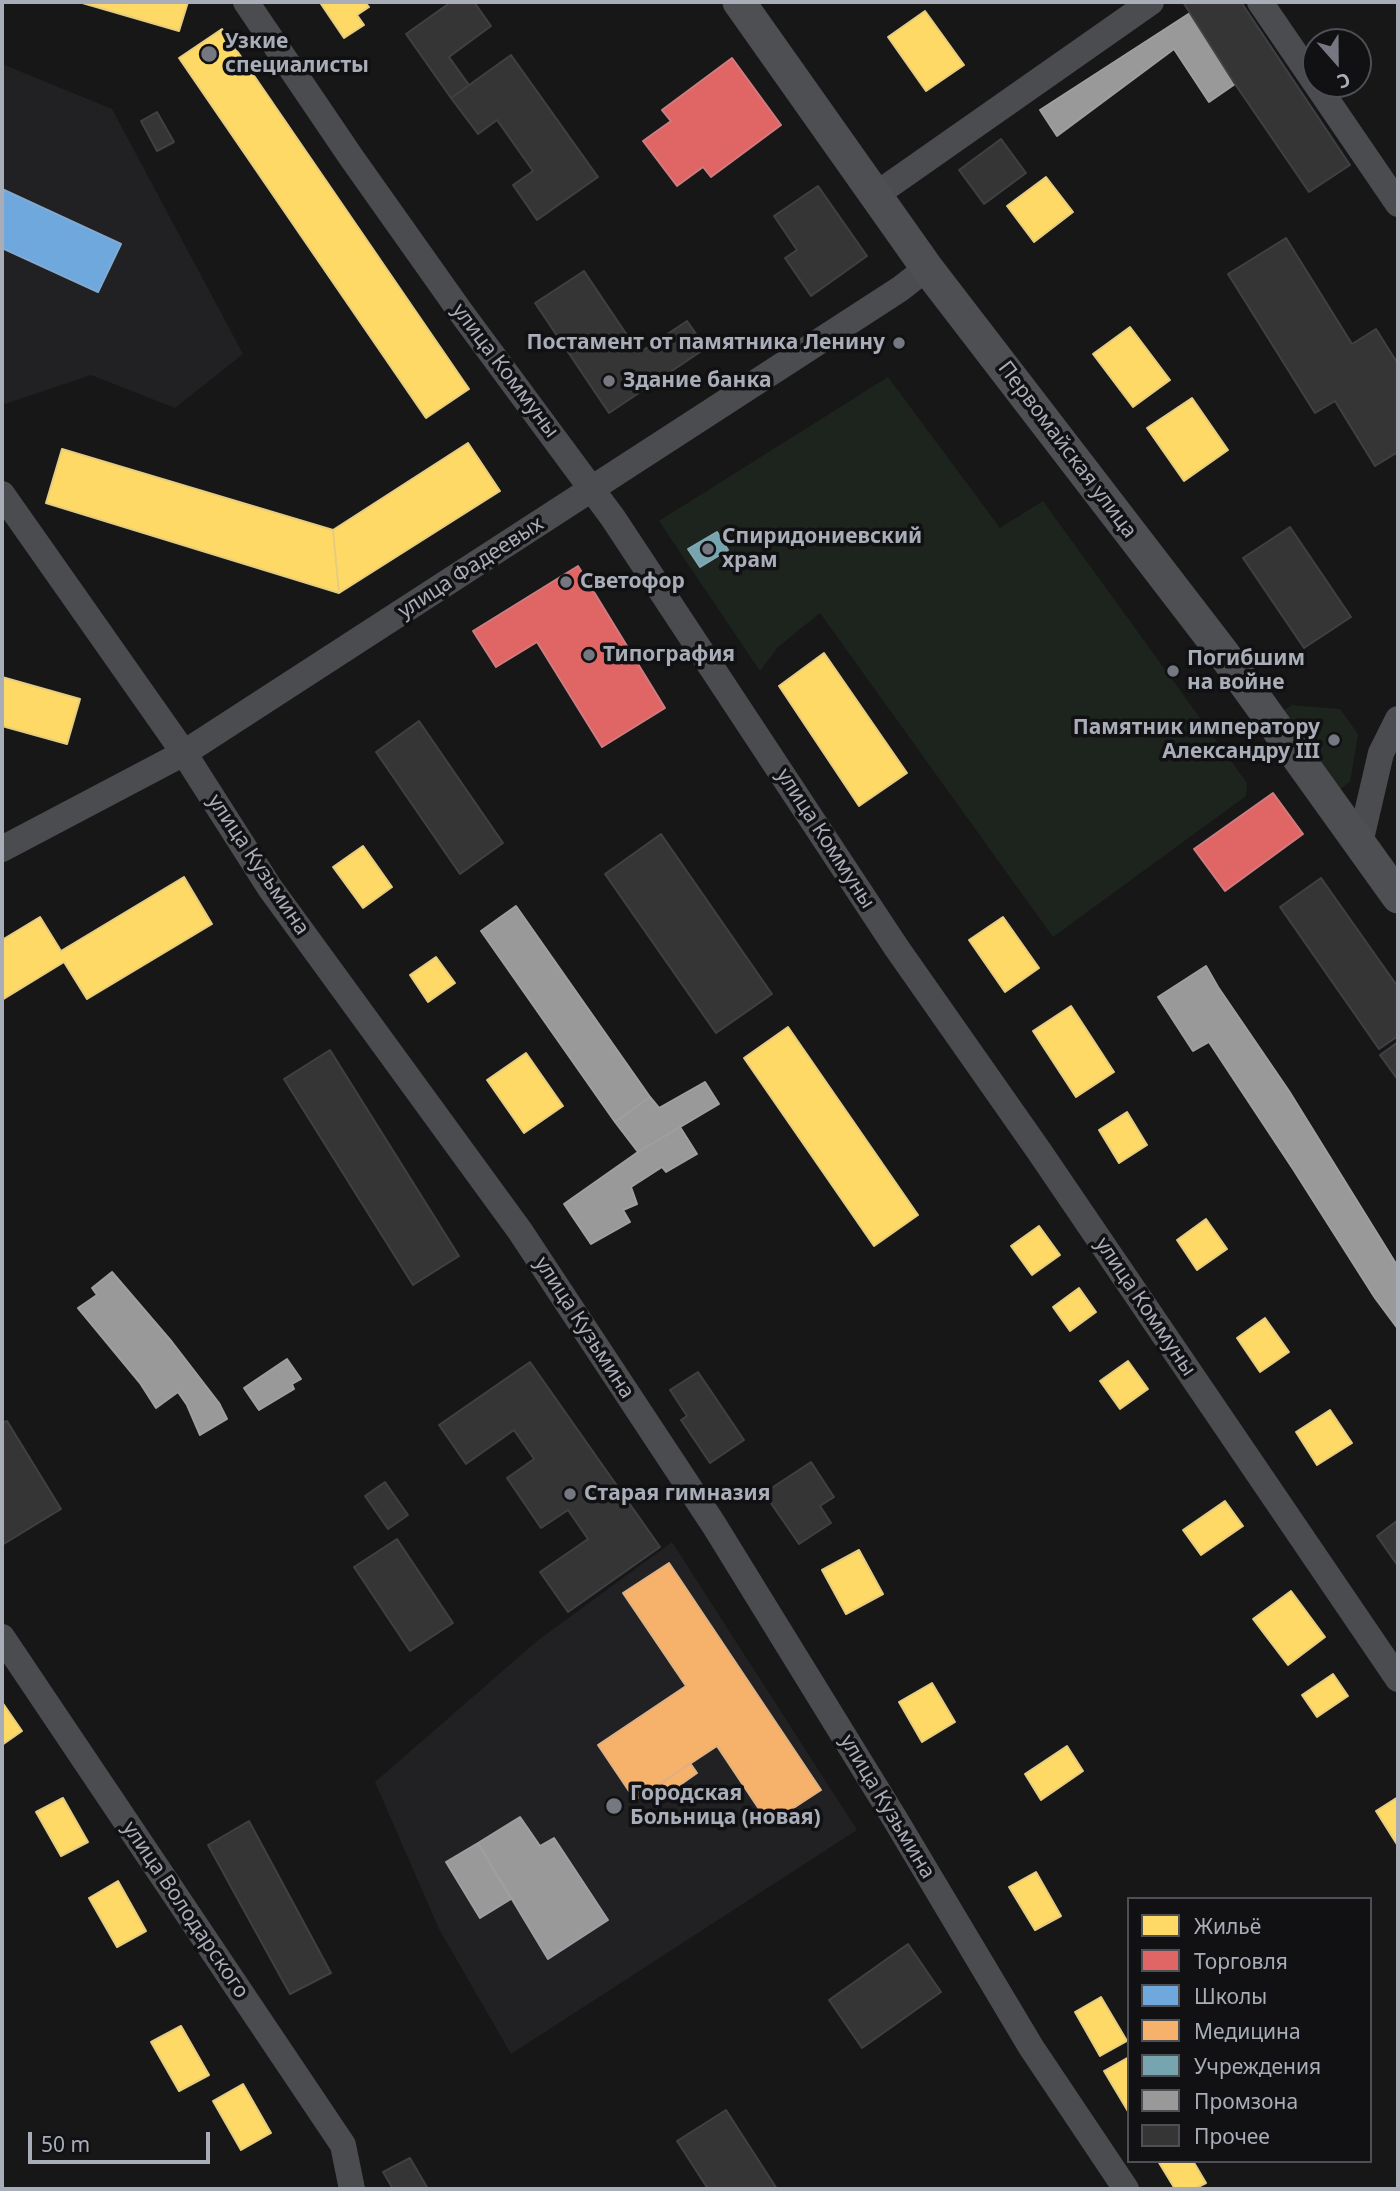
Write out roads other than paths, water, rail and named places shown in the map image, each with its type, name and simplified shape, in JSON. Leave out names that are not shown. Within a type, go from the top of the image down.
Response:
[{"type":"main road","name":"Первомайская улица","points":[[739,2],[928,268],[1223,653],[1398,897]]},
{"type":"street","name":"улица Коммуны","points":[[246,2],[460,311],[593,489],[897,947],[1039,1150],[1398,1679]]},
{"type":"street","points":[[877,194],[1151,2]]},
{"type":"street","points":[[1260,2],[1398,204]]},
{"type":"street","name":"улица Фадеевых","points":[[2,849],[184,753],[593,489],[928,268]]},
{"type":"street","name":"улица Кузьмина","points":[[2,494],[184,753],[270,888],[520,1231],[714,1525],[895,1819],[1031,2047],[1126,2189]]},
{"type":"street","points":[[1360,843],[1381,753],[1398,719]]},
{"type":"street","name":"улица Володарского","points":[[2,1637],[343,2145],[352,2189]]},
{"type":"place","name":"Узкие специалисты","points":[[209,54]]},
{"type":"place","name":"Постамент от памятника Ленину","points":[[899,343]]},
{"type":"place","name":"Здание банка","points":[[609,381]]},
{"type":"place","name":"Спиридониевский храм","points":[[708,549]]},
{"type":"place","name":"Светофор","points":[[566,582]]},
{"type":"place","name":"Типография","points":[[589,655]]},
{"type":"place","name":"Погибшим на войне","points":[[1173,671]]},
{"type":"place","name":"Памятник императору Александру III","points":[[1334,740]]},
{"type":"place","name":"Старая гимназия","points":[[570,1494]]},
{"type":"place","name":"Городская Больница (новая)","points":[[614,1806]]}]
